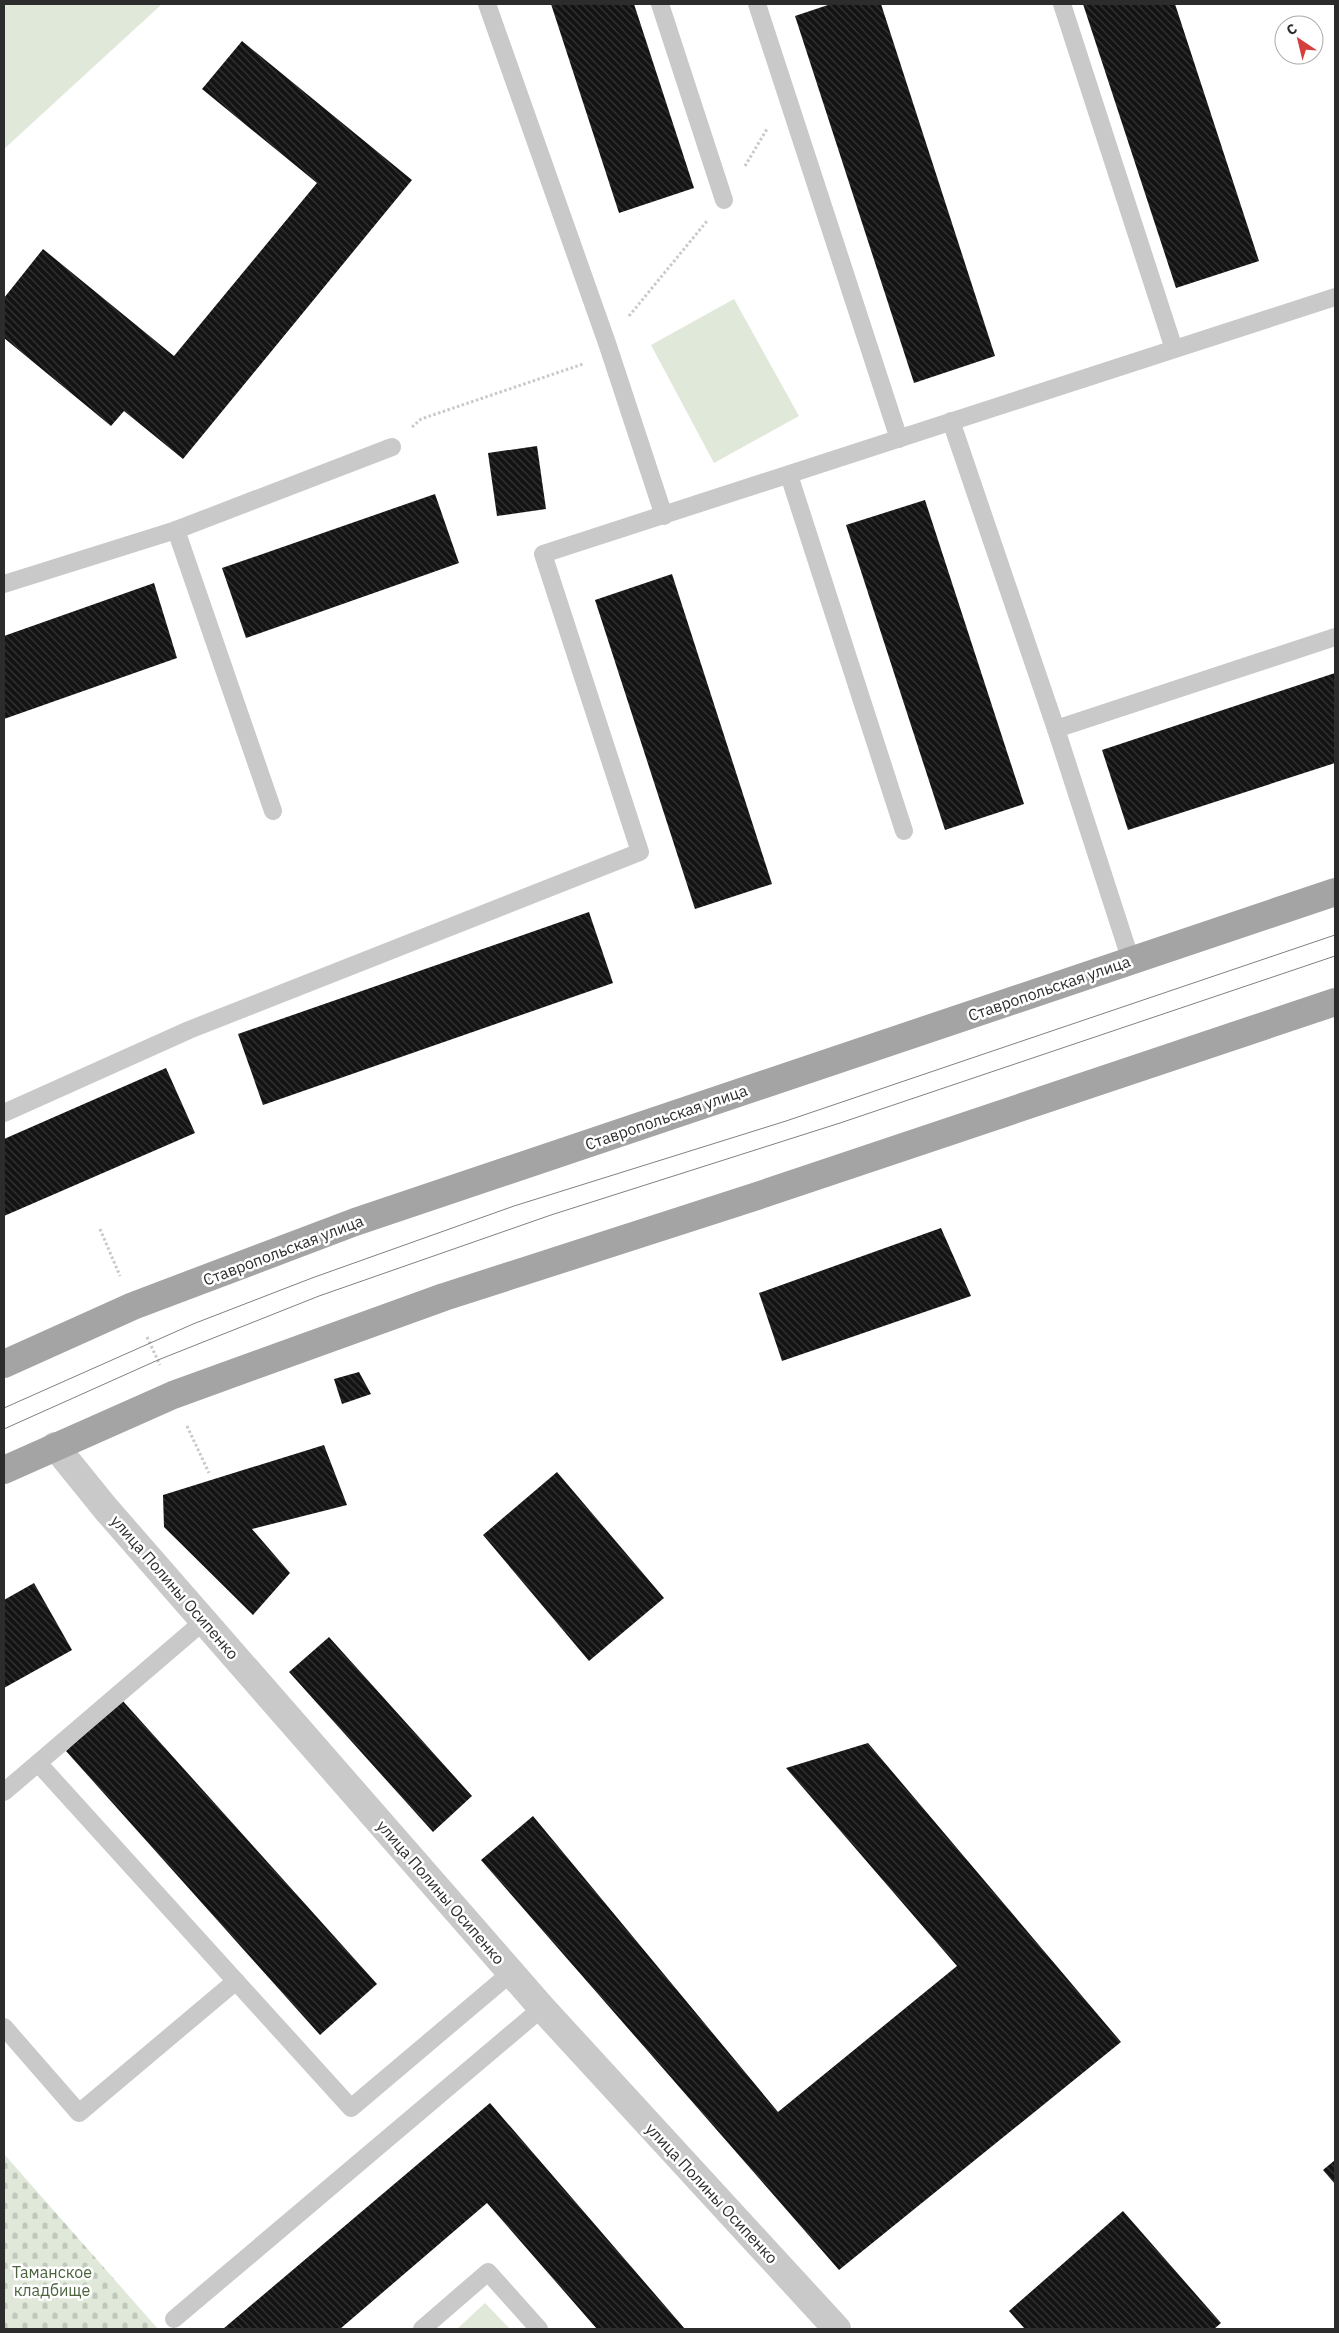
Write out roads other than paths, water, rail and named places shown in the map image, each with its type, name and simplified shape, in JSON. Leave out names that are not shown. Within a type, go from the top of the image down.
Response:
[{"type":"main road","name":"Ставропольская улица","points":[[4,1364],[133,1306],[355,1222],[1335,892]]},
{"type":"main road","points":[[4,1470],[54,1446],[173,1395],[444,1296],[760,1195],[1335,1002]]},
{"type":"street","name":"улица Полины Осипенко","points":[[54,1446],[542,2008],[837,2329]]},
{"type":"lane","points":[[487,4],[607,343],[664,516]]},
{"type":"lane","points":[[660,4],[724,200]]},
{"type":"lane","points":[[757,4],[899,439]]},
{"type":"lane","points":[[1062,4],[1174,349]]},
{"type":"lane","points":[[4,1113],[189,1030],[640,852],[544,554],[1335,297]]},
{"type":"lane","points":[[951,421],[1056,729],[1131,961]]},
{"type":"lane","points":[[4,584],[176,530],[392,447]]},
{"type":"lane","points":[[789,474],[904,831]]},
{"type":"lane","points":[[176,530],[273,811]]},
{"type":"lane","points":[[1056,729],[1335,637]]},
{"type":"lane","points":[[4,1792],[205,1620]]},
{"type":"lane","points":[[38,1763],[351,2108],[512,1972]]},
{"type":"lane","points":[[4,2027],[79,2113],[236,1981]]},
{"type":"lane","points":[[174,2319],[542,2008]]},
{"type":"lane","points":[[422,2329],[488,2272],[539,2329]]},
{"type":"tram line","points":[[4,1408],[193,1324],[312,1278],[514,1206],[786,1121],[1335,935]]},
{"type":"tram line","points":[[4,1429],[158,1360],[319,1296],[551,1215],[840,1123],[1335,956]]},
{"type":"park label","name":"Таманское кладбище","points":[[52,2281]]}]
